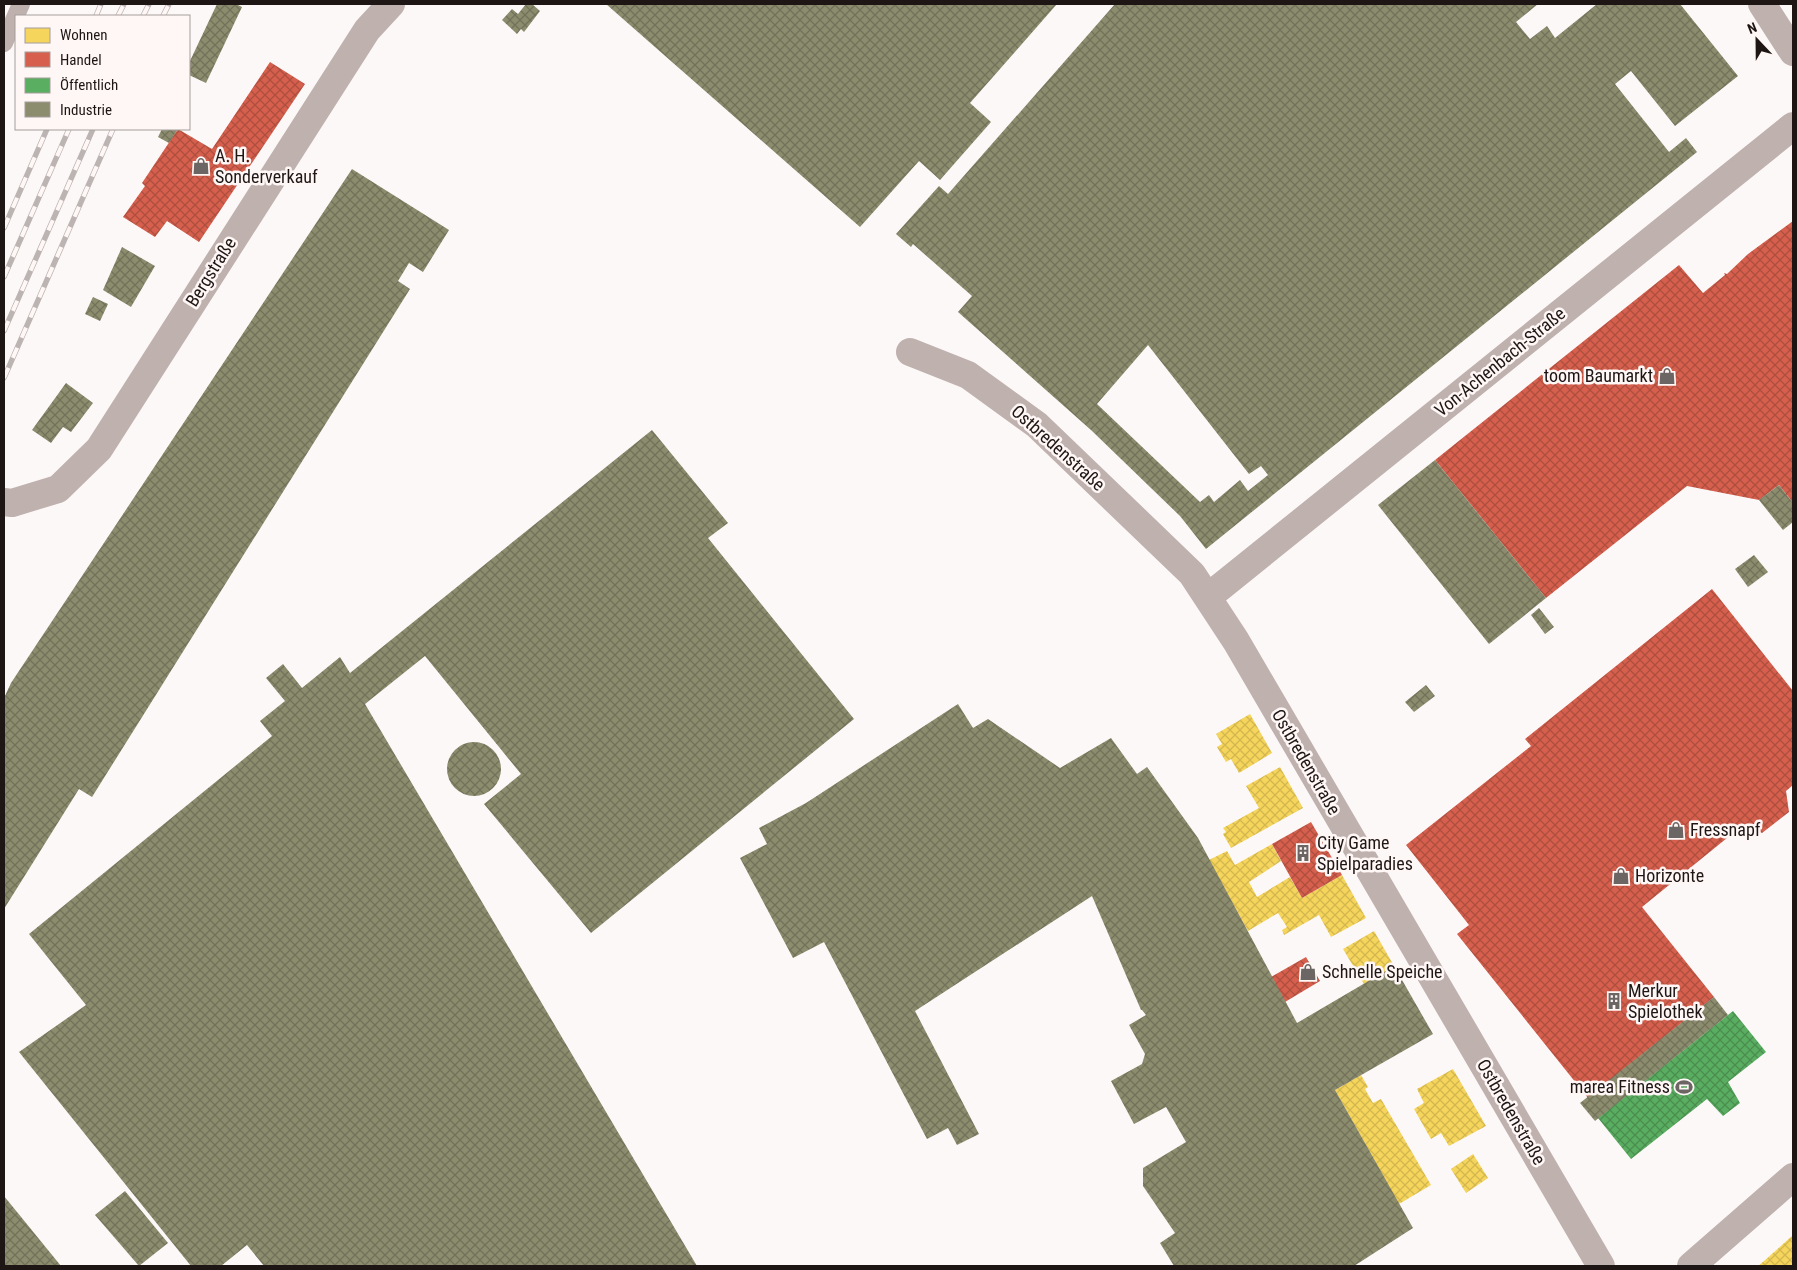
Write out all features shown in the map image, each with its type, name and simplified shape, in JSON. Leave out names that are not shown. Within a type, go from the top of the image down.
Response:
[{"type":"street","name":"Bergstraße","points":[[4,502],[12,503],[58,489],[99,449],[367,30],[391,4]]},
{"type":"street","points":[[1762,4],[1793,52]]},
{"type":"street","name":"Von-Achenbach-Straße","points":[[1208,597],[1793,126]]},
{"type":"street","name":"Ostbredenstraße","points":[[910,352],[968,375],[1024,414],[1192,574],[1241,649],[1600,1266]]},
{"type":"street","points":[[1691,1266],[1793,1177]]},
{"type":"lane","points":[[4,44],[15,18]]},
{"type":"building: Wohnen","points":[[1250,714],[1272,753],[1239,773],[1231,759],[1226,762],[1217,747],[1222,744],[1216,734]]},
{"type":"building: Wohnen","points":[[1280,767],[1303,808],[1231,848],[1223,834],[1226,832],[1223,828],[1259,808],[1246,786]]},
{"type":"building: Wohnen","points":[[1272,844],[1281,861],[1249,882],[1257,897],[1290,877],[1302,898],[1342,875],[1366,918],[1331,937],[1319,915],[1284,935],[1282,930],[1287,927],[1278,913],[1248,931],[1209,860],[1227,851],[1235,865]]},
{"type":"building: Wohnen","points":[[1374,931],[1394,966],[1364,984],[1343,949]]},
{"type":"building: Wohnen","points":[[1453,1069],[1486,1126],[1449,1146],[1441,1133],[1431,1139],[1414,1109],[1424,1103],[1417,1089]]},
{"type":"building: Wohnen","points":[[1361,1075],[1368,1087],[1365,1089],[1373,1103],[1381,1099],[1431,1185],[1399,1204],[1335,1090]]},
{"type":"building: Wohnen","points":[[1473,1154],[1488,1178],[1466,1193],[1451,1169]]},
{"type":"building: Wohnen","points":[[1793,1235],[1793,1266],[1758,1266],[1764,1261]]},
{"type":"building: Handel","name":"A. H. Sonderverkauf","points":[[270,62],[305,84],[199,242],[167,221],[155,237],[123,217],[145,186],[142,183],[177,130],[212,149]]},
{"type":"building: Handel","name":"toom Baumarkt","points":[[1793,221],[1793,503],[1787,495],[1783,497],[1786,494],[1779,485],[1759,500],[1687,486],[1546,598],[1435,460],[1679,265],[1703,293],[1725,275],[1724,273],[1727,274],[1748,254]]},
{"type":"building: Handel","points":[[1712,589],[1793,691],[1793,785],[1786,791],[1789,812],[1762,833],[1743,825],[1642,907],[1714,997],[1588,1098],[1457,934],[1469,925],[1406,845],[1531,746],[1525,739]]},
{"type":"building: Handel","name":"City Game Spielparadies","points":[[1311,822],[1342,875],[1302,898],[1272,844]]},
{"type":"building: Handel","points":[[1306,957],[1320,981],[1285,1002],[1271,977]]},
{"type":"building: Öffentlich","name":"marea Fitness","points":[[1733,1011],[1766,1052],[1728,1082],[1740,1103],[1723,1116],[1707,1099],[1631,1159],[1598,1118]]},
{"type":"building: Industrie","points":[[217,4],[236,4],[242,7],[206,83],[190,75],[190,61]]},
{"type":"building: Industrie","points":[[526,4],[532,4],[540,11],[524,32],[521,29],[517,34],[502,20],[512,9],[518,14]]},
{"type":"building: Industrie","points":[[606,4],[1057,4],[970,103],[991,122],[940,180],[919,161],[860,227]]},
{"type":"building: Industrie","points":[[1115,4],[1538,4],[1516,22],[1530,39],[1547,26],[1555,38],[1597,4],[1680,4],[1738,76],[1675,126],[1631,71],[1615,84],[1669,152],[1686,138],[1697,152],[1206,549],[1180,516],[1091,430],[958,312],[972,296],[913,244],[911,247],[896,234],[939,186],[948,194]],"holes":[[[1148,345],[1249,474],[1261,466],[1268,475],[1248,491],[1240,480],[1214,502],[1209,495],[1200,502],[1097,404]]]},
{"type":"building: Industrie","points":[[162,130],[177,130],[169,143],[158,137]]},
{"type":"building: Industrie","points":[[352,169],[449,230],[423,272],[409,263],[398,281],[410,289],[92,797],[79,789],[4,909],[4,698],[11,683]]},
{"type":"building: Industrie","points":[[122,247],[155,266],[131,307],[103,290]]},
{"type":"building: Industrie","points":[[93,297],[108,304],[100,321],[85,314]]},
{"type":"building: Industrie","points":[[66,383],[93,403],[71,432],[63,427],[51,443],[32,430]]},
{"type":"building: Industrie","points":[[652,430],[728,523],[708,538],[854,719],[591,933],[484,804],[521,774],[425,656],[365,704],[697,1266],[264,1266],[247,1245],[221,1266],[191,1266],[19,1052],[86,1005],[29,934],[272,736],[260,721],[285,701],[266,678],[283,664],[302,688],[340,657],[350,673]]},
{"type":"building: Industrie","points":[[1435,460],[1546,598],[1489,644],[1378,505]]},
{"type":"building: Industrie","points":[[1779,485],[1793,503],[1793,522],[1783,530],[1759,500]]},
{"type":"building: Industrie","points":[[1754,555],[1768,572],[1748,587],[1735,569]]},
{"type":"building: Industrie","points":[[1539,608],[1554,627],[1545,634],[1531,615]]},
{"type":"building: Industrie","points":[[1426,685],[1435,696],[1414,712],[1405,702]]},
{"type":"building: Industrie","points":[[958,704],[973,728],[988,719],[1060,768],[1111,738],[1137,774],[1147,767],[1198,838],[1297,1023],[1394,966],[1433,1034],[1335,1090],[1413,1228],[1354,1266],[1174,1266],[1160,1243],[1175,1233],[1143,1186],[1143,1168],[1186,1142],[1166,1107],[1134,1124],[1111,1081],[1142,1064],[1145,1054],[1129,1025],[1146,1015],[1141,1010],[1092,896],[915,1011],[979,1134],[957,1145],[948,1128],[927,1139],[824,942],[793,958],[740,858],[767,844],[759,828],[806,803]]},
{"type":"building: Industrie","points":[[469,742],[479,742],[489,746],[497,754],[501,769],[497,784],[489,792],[479,796],[469,796],[459,792],[451,784],[447,774],[447,764],[451,754],[459,746]]},
{"type":"building: Industrie","points":[[1714,997],[1728,1015],[1595,1121],[1580,1103]]},
{"type":"building: Industrie","points":[[125,1191],[168,1243],[139,1266],[95,1215]]},
{"type":"building: Industrie","points":[[4,1196],[61,1266],[4,1266]]},
{"type":"railway","points":[[96,15],[101,4]]},
{"type":"railway","points":[[118,15],[124,4]]},
{"type":"railway","points":[[144,15],[149,4]]},
{"type":"railway","points":[[164,15],[169,4]]},
{"type":"railway","points":[[4,228],[47,130]]},
{"type":"railway","points":[[4,277],[69,130]]},
{"type":"railway","points":[[4,331],[93,130]]},
{"type":"railway","points":[[4,378],[113,130]]},
{"type":"place","name":"A. H. Sonderverkauf","points":[[201,166]]},
{"type":"place","name":"toom Baumarkt","points":[[1667,376]]},
{"type":"place","name":"Fressnapf","points":[[1676,830]]},
{"type":"place","name":"City Game Spielparadies","points":[[1303,853]]},
{"type":"place","name":"Horizonte","points":[[1621,876]]},
{"type":"place","name":"Schnelle Speiche","points":[[1308,972]]},
{"type":"place","name":"Merkur Spielothek","points":[[1614,1001]]},
{"type":"place","name":"marea Fitness","points":[[1684,1087]]}]
